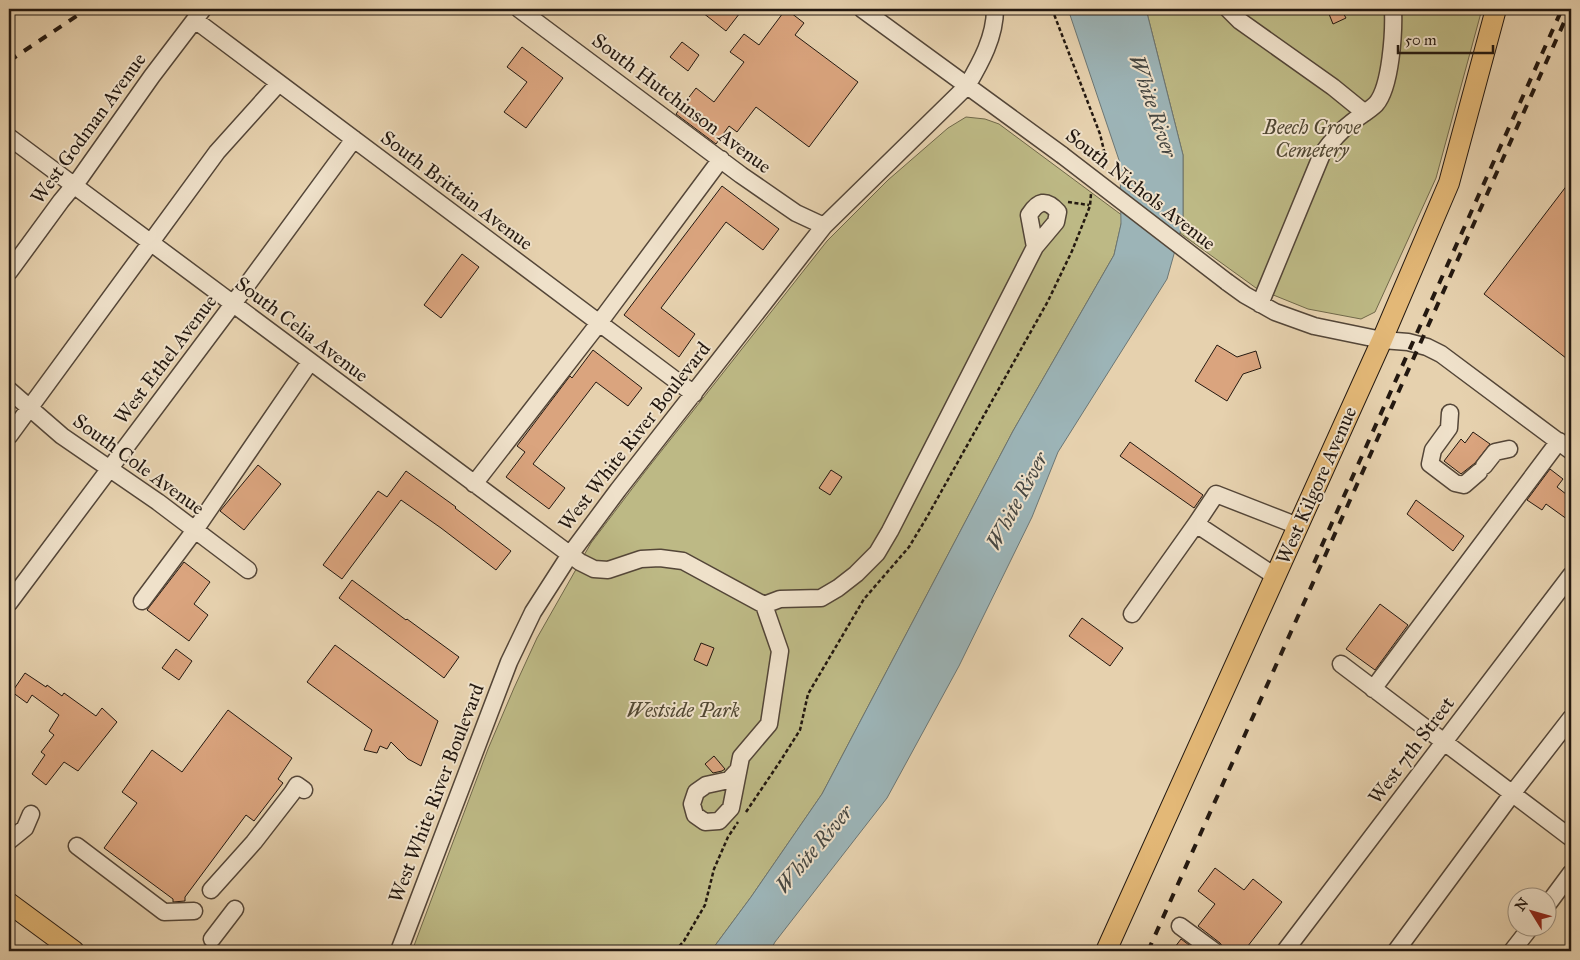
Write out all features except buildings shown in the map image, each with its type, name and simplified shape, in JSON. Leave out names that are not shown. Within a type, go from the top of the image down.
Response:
[{"type":"main road","name":"West Kilgore Avenue","points":[[1106,951],[1382,340],[1449,183],[1496,9]]},
{"type":"main road","points":[[9,903],[71,951]]},
{"type":"street","name":"South Hutchinson Avenue","points":[[519,9],[720,159],[796,212],[824,226]]},
{"type":"street","name":"South Nichols Avenue","points":[[862,9],[1062,155],[1245,296],[1275,312],[1314,326],[1382,340],[1408,342],[1441,354],[1565,446]]},
{"type":"street","name":"West White River Boulevard","points":[[399,951],[489,711],[509,662],[533,612],[569,556],[618,490],[824,226],[966,86],[987,49],[995,9]]},
{"type":"street","points":[[1228,9],[1240,21],[1333,87],[1365,113]]},
{"type":"street","points":[[1260,304],[1322,154],[1331,141],[1377,103],[1384,86],[1393,37],[1393,9]]},
{"type":"street","name":"South Brittain Avenue","points":[[198,14],[279,83],[694,394]]},
{"type":"street","name":"West Godman Avenue","points":[[9,272],[198,14]]},
{"type":"street","points":[[9,436],[217,152],[279,83]]},
{"type":"street","name":"South Celia Avenue","points":[[9,137],[569,556],[594,569],[608,570],[641,559],[660,558],[683,561],[764,605]]},
{"type":"street","name":"West Ethel Avenue","points":[[9,603],[354,139]]},
{"type":"street","points":[[474,484],[720,159]]},
{"type":"street","points":[[738,770],[741,757],[769,724],[780,650],[764,605],[780,599],[821,598],[856,574],[877,553],[1035,247]]},
{"type":"street","points":[[142,600],[195,530],[310,362]]},
{"type":"street","name":"South Cole Avenue","points":[[9,390],[62,436],[110,468],[248,570]]},
{"type":"street","points":[[1450,412],[1449,428],[1432,450],[1430,464],[1455,483],[1464,485],[1481,469],[1494,452],[1509,449]]},
{"type":"street","points":[[1373,689],[1565,446]]},
{"type":"street","points":[[1132,614],[1216,494],[1298,526]]},
{"type":"street","points":[[1196,524],[1275,576]]},
{"type":"street","name":"West 7th Street","points":[[1285,951],[1571,575]]},
{"type":"street","points":[[1340,664],[1571,838]]},
{"type":"street","points":[[1396,951],[1512,794],[1571,718]]},
{"type":"street","points":[[211,890],[254,842],[297,785],[304,790]]},
{"type":"street","points":[[9,841],[25,828],[31,814]]},
{"type":"street","points":[[77,846],[164,912],[194,911]]},
{"type":"street","points":[[1558,891],[1571,873]]},
{"type":"street","points":[[212,939],[235,909]]},
{"type":"street","points":[[1180,926],[1214,951]]},
{"type":"street","points":[[1512,951],[1522,938]]},
{"type":"green space","name":"Beech Grove Cemetery","points":[[1146,9],[1482,9],[1436,178],[1375,312],[1361,319],[1308,309],[1256,288],[1180,233],[1183,222],[1183,155]]},
{"type":"green space","name":"Westside Park","points":[[966,117],[985,119],[999,124],[1123,216],[1114,255],[1013,431],[822,794],[711,951],[412,951],[488,749],[514,688],[537,638],[591,543],[827,241],[888,180],[948,128]]},
{"type":"water","name":"White River","points":[[1068,9],[1146,9],[1183,155],[1183,222],[1167,279],[1058,452],[1032,517],[959,666],[887,798],[770,951],[711,951],[822,794],[1013,431],[1114,255],[1121,224],[1120,163]]},
{"type":"railway","points":[[9,61],[87,9]]},
{"type":"railway","points":[[1314,563],[1562,9]]},
{"type":"railway","points":[[1148,951],[1570,9]]}]
